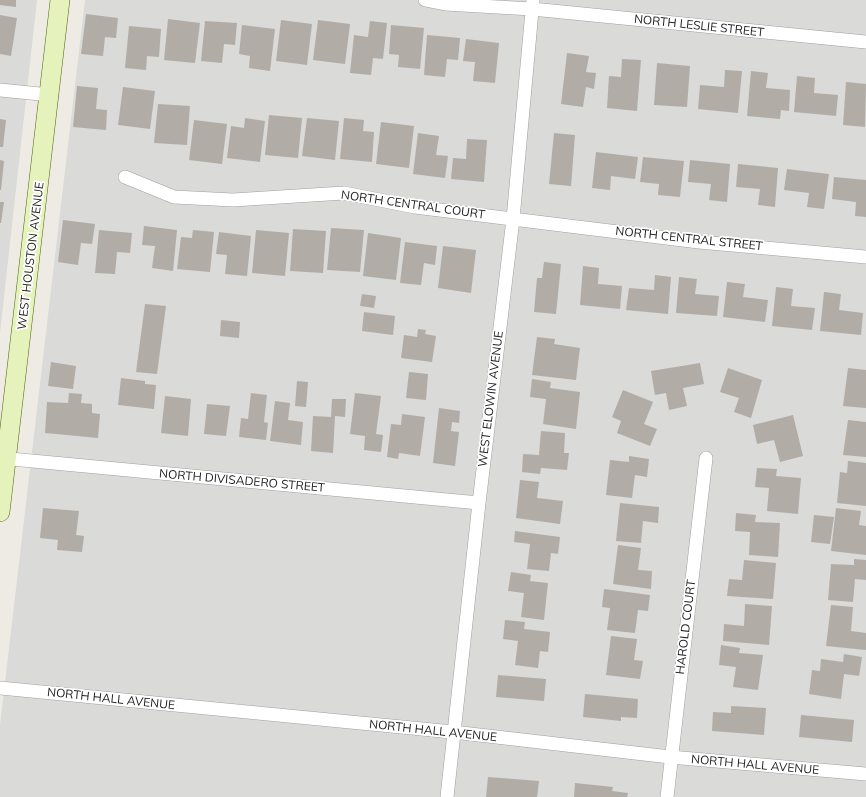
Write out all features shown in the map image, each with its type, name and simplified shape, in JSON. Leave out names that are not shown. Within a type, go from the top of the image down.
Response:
[{"type":"main road","name":"WEST HOUSTON AVENUE","points":[[0,512],[3,459],[50,95],[60,0]]},
{"type":"street","name":"NORTH LESLIE STREET","points":[[425,0],[445,4],[532,5],[866,42]]},
{"type":"street","name":"WEST ELOWIN AVENUE","points":[[447,797],[479,503],[513,219],[532,5]]},
{"type":"street","points":[[0,90],[50,95]]},
{"type":"street","name":"NORTH CENTRAL COURT","points":[[125,177],[174,197],[233,200],[344,193],[415,207],[513,219]]},
{"type":"street","name":"NORTH CENTRAL STREET","points":[[513,219],[699,242],[866,257]]},
{"type":"street","name":"HAROLD COURT","points":[[667,797],[670,757],[706,458]]},
{"type":"street","name":"NORTH DIVISADERO STREET","points":[[3,459],[479,503]]},
{"type":"street","name":"NORTH HALL AVENUE","points":[[0,688],[453,732],[670,757],[866,774]]},
{"type":"shaded area","points":[[0,0],[37,0],[0,333]]},
{"type":"shaded area","points":[[85,0],[866,0],[866,797],[0,797],[0,725]]},
{"type":"building","points":[[0,0],[16,0],[16,7],[0,5]]},
{"type":"building","points":[[86,14],[118,18],[116,38],[105,37],[103,56],[81,54]]},
{"type":"building","points":[[0,15],[17,18],[11,56],[0,54]]},
{"type":"building","points":[[168,19],[200,23],[195,63],[164,60]]},
{"type":"building","points":[[281,20],[312,24],[307,65],[276,61]]},
{"type":"building","points":[[318,20],[350,24],[345,64],[313,60]]},
{"type":"building","points":[[205,21],[237,23],[235,45],[224,44],[222,63],[201,61]]},
{"type":"building","points":[[370,21],[387,23],[383,59],[373,58],[371,75],[350,73],[354,35],[368,37]]},
{"type":"building","points":[[242,25],[275,29],[270,71],[249,68],[250,56],[239,54]]},
{"type":"building","points":[[391,25],[424,28],[420,69],[398,67],[399,55],[389,54]]},
{"type":"building","points":[[129,26],[161,29],[159,57],[147,56],[146,70],[125,68]]},
{"type":"building","points":[[427,35],[460,38],[458,60],[447,59],[445,77],[424,75]]},
{"type":"building","points":[[466,39],[499,43],[495,83],[473,81],[475,62],[463,61]]},
{"type":"building","points":[[567,53],[589,56],[586,72],[596,73],[594,89],[586,87],[583,107],[561,104]]},
{"type":"building","points":[[622,59],[641,60],[637,111],[607,108],[609,76],[621,77]]},
{"type":"building","points":[[657,63],[690,66],[687,107],[654,105]]},
{"type":"building","points":[[725,70],[742,71],[738,113],[698,109],[700,85],[724,87]]},
{"type":"building","points":[[751,71],[768,73],[766,88],[790,90],[789,111],[781,110],[780,119],[747,116]]},
{"type":"building","points":[[797,76],[815,78],[814,93],[838,95],[836,116],[794,112]]},
{"type":"building","points":[[846,82],[866,84],[865,127],[843,125]]},
{"type":"building","points":[[77,86],[98,88],[96,109],[107,110],[106,130],[73,127]]},
{"type":"building","points":[[123,87],[155,91],[150,129],[118,125]]},
{"type":"building","points":[[158,104],[190,106],[187,145],[154,143]]},
{"type":"building","points":[[269,115],[302,118],[298,158],[265,155]]},
{"type":"building","points":[[245,118],[265,121],[260,162],[227,158],[231,126],[244,128]]},
{"type":"building","points":[[307,118],[339,121],[335,160],[302,156]]},
{"type":"building","points":[[344,118],[364,120],[363,131],[374,132],[372,162],[340,159]]},
{"type":"building","points":[[0,119],[6,120],[3,147],[0,147]]},
{"type":"building","points":[[194,120],[227,124],[222,164],[189,160]]},
{"type":"building","points":[[381,122],[414,126],[409,168],[376,164]]},
{"type":"building","points":[[418,133],[439,136],[436,155],[448,156],[445,178],[413,174]]},
{"type":"building","points":[[554,133],[575,135],[571,186],[549,184]]},
{"type":"building","points":[[467,139],[487,140],[484,182],[451,179],[453,158],[466,159]]},
{"type":"building","points":[[596,152],[638,157],[635,179],[611,176],[610,190],[592,188]]},
{"type":"building","points":[[643,157],[684,161],[680,197],[658,195],[659,184],[640,182]]},
{"type":"building","points":[[0,160],[4,161],[1,190],[0,190]]},
{"type":"building","points":[[690,160],[730,164],[727,202],[709,200],[711,184],[688,182]]},
{"type":"building","points":[[738,164],[778,168],[775,207],[758,205],[760,189],[736,187]]},
{"type":"building","points":[[787,169],[829,174],[824,209],[807,207],[809,193],[784,190]]},
{"type":"building","points":[[834,177],[866,180],[866,217],[855,216],[856,202],[832,199]]},
{"type":"building","points":[[0,202],[4,202],[1,223],[0,223]]},
{"type":"building","points":[[63,220],[95,224],[92,244],[81,243],[78,265],[58,262]]},
{"type":"building","points":[[144,226],[177,230],[173,271],[152,268],[155,246],[142,245]]},
{"type":"building","points":[[331,228],[364,230],[360,272],[327,270]]},
{"type":"building","points":[[293,229],[326,231],[323,273],[290,271]]},
{"type":"building","points":[[99,230],[132,233],[130,253],[117,252],[115,274],[95,273]]},
{"type":"building","points":[[193,230],[214,232],[210,272],[177,269],[181,237],[192,238]]},
{"type":"building","points":[[256,230],[289,233],[285,276],[252,273]]},
{"type":"building","points":[[219,232],[251,236],[247,276],[225,274],[227,255],[216,254]]},
{"type":"building","points":[[368,233],[401,238],[396,280],[363,276]]},
{"type":"building","points":[[405,242],[437,246],[435,265],[424,263],[421,285],[400,283]]},
{"type":"building","points":[[443,246],[476,250],[471,293],[438,288]]},
{"type":"building","points":[[544,262],[561,264],[556,314],[534,312],[537,278],[542,278]]},
{"type":"building","points":[[583,266],[599,268],[598,284],[622,286],[620,309],[580,305]]},
{"type":"building","points":[[655,275],[671,277],[668,314],[626,310],[629,288],[654,290]]},
{"type":"building","points":[[679,277],[697,279],[695,294],[719,296],[717,316],[676,313]]},
{"type":"building","points":[[727,282],[745,284],[743,297],[768,300],[765,322],[723,317]]},
{"type":"building","points":[[776,287],[793,289],[791,306],[815,308],[812,330],[772,326]]},
{"type":"building","points":[[824,292],[841,294],[839,310],[863,313],[861,335],[820,331]]},
{"type":"building","points":[[362,294],[376,296],[374,308],[360,306]]},
{"type":"building","points":[[145,304],[166,306],[157,374],[136,372]]},
{"type":"building","points":[[364,312],[395,316],[393,335],[362,331]]},
{"type":"building","points":[[221,320],[240,322],[239,338],[220,336]]},
{"type":"building","points":[[418,329],[426,330],[425,334],[436,336],[432,362],[401,358],[404,335],[417,337]]},
{"type":"building","points":[[537,337],[555,339],[554,344],[580,348],[576,380],[532,375]]},
{"type":"building","points":[[51,362],[76,366],[73,389],[48,386]]},
{"type":"building","points":[[700,363],[704,384],[683,388],[687,406],[669,410],[666,393],[655,395],[651,371]]},
{"type":"building","points":[[728,368],[762,380],[751,418],[734,412],[739,398],[720,392]]},
{"type":"building","points":[[848,368],[866,370],[866,408],[843,406]]},
{"type":"building","points":[[409,372],[428,374],[426,400],[406,398]]},
{"type":"building","points":[[121,378],[145,381],[145,384],[156,385],[154,409],[118,405]]},
{"type":"building","points":[[532,379],[551,382],[550,388],[580,392],[576,429],[543,424],[546,399],[530,397]]},
{"type":"building","points":[[297,381],[308,382],[306,407],[295,406]]},
{"type":"building","points":[[623,390],[653,402],[644,424],[657,429],[650,446],[617,433],[621,421],[612,417]]},
{"type":"building","points":[[69,393],[82,394],[81,403],[92,404],[92,413],[100,414],[98,438],[45,433],[47,402],[68,403]]},
{"type":"building","points":[[251,393],[267,395],[264,422],[268,423],[266,440],[239,437],[241,418],[248,419]]},
{"type":"building","points":[[355,393],[381,396],[376,434],[383,435],[381,452],[364,450],[365,436],[350,434]]},
{"type":"building","points":[[165,396],[191,399],[188,436],[161,433]]},
{"type":"building","points":[[332,399],[346,399],[345,417],[335,416],[333,453],[311,451],[313,416],[331,417]]},
{"type":"building","points":[[275,401],[290,403],[288,420],[303,422],[301,445],[270,441]]},
{"type":"building","points":[[207,404],[230,406],[226,436],[204,434]]},
{"type":"building","points":[[439,408],[460,411],[459,423],[452,422],[451,431],[459,432],[455,466],[433,463]]},
{"type":"building","points":[[402,414],[425,417],[420,456],[399,453],[398,459],[387,457],[391,424],[401,425]]},
{"type":"building","points":[[793,415],[803,456],[780,462],[774,440],[757,444],[753,425]]},
{"type":"building","points":[[848,420],[866,422],[866,457],[843,455]]},
{"type":"building","points":[[541,431],[565,433],[564,453],[569,453],[567,470],[541,468],[540,474],[522,472],[523,454],[539,455]]},
{"type":"building","points":[[629,456],[649,459],[647,477],[635,475],[632,498],[606,495],[610,460],[629,462]]},
{"type":"building","points":[[848,461],[866,463],[866,506],[837,503],[840,472],[847,473]]},
{"type":"building","points":[[757,468],[777,469],[776,476],[801,478],[798,514],[767,511],[769,488],[755,487]]},
{"type":"building","points":[[520,480],[539,482],[537,498],[563,501],[560,524],[516,518]]},
{"type":"building","points":[[620,503],[659,507],[658,523],[643,521],[641,543],[616,541]]},
{"type":"building","points":[[43,508],[79,511],[76,535],[84,536],[82,552],[57,550],[58,540],[40,538]]},
{"type":"building","points":[[836,508],[861,511],[859,525],[866,526],[866,555],[831,551]]},
{"type":"building","points":[[736,513],[756,515],[755,522],[780,523],[778,557],[749,555],[750,532],[735,531]]},
{"type":"building","points":[[814,515],[834,517],[830,544],[811,542]]},
{"type":"building","points":[[515,531],[560,537],[558,554],[551,553],[549,571],[527,569],[530,544],[514,542]]},
{"type":"building","points":[[618,545],[641,548],[638,570],[652,571],[651,589],[613,584]]},
{"type":"building","points":[[854,559],[866,560],[866,580],[855,579],[853,602],[828,600],[831,564],[854,565]]},
{"type":"building","points":[[744,560],[776,563],[773,599],[727,596],[729,579],[742,580]]},
{"type":"building","points":[[511,572],[531,575],[530,581],[548,583],[544,620],[521,617],[524,593],[508,591]]},
{"type":"building","points":[[604,589],[650,595],[648,611],[638,610],[635,633],[607,630],[610,608],[602,607]]},
{"type":"building","points":[[745,604],[772,606],[769,645],[723,641],[724,624],[744,626]]},
{"type":"building","points":[[831,605],[853,607],[851,631],[866,633],[866,650],[826,646]]},
{"type":"building","points":[[505,620],[525,622],[524,629],[550,632],[548,652],[540,651],[538,668],[515,665],[518,641],[503,639]]},
{"type":"building","points":[[611,636],[637,639],[634,660],[643,661],[640,679],[606,675]]},
{"type":"building","points":[[721,645],[740,648],[739,653],[763,655],[758,690],[733,687],[736,667],[719,665]]},
{"type":"building","points":[[844,654],[862,657],[859,676],[844,674],[841,699],[809,694],[812,670],[820,671],[821,659],[843,662]]},
{"type":"building","points":[[498,675],[546,679],[544,701],[496,697]]},
{"type":"building","points":[[585,694],[638,699],[637,718],[621,717],[621,721],[583,717]]},
{"type":"building","points":[[731,706],[766,708],[764,735],[712,731],[713,712],[731,713]]},
{"type":"building","points":[[801,715],[854,720],[852,742],[799,737]]},
{"type":"building","points":[[488,777],[539,781],[537,797],[486,797]]},
{"type":"building","points":[[575,783],[613,787],[612,791],[628,793],[627,797],[574,797]]}]
